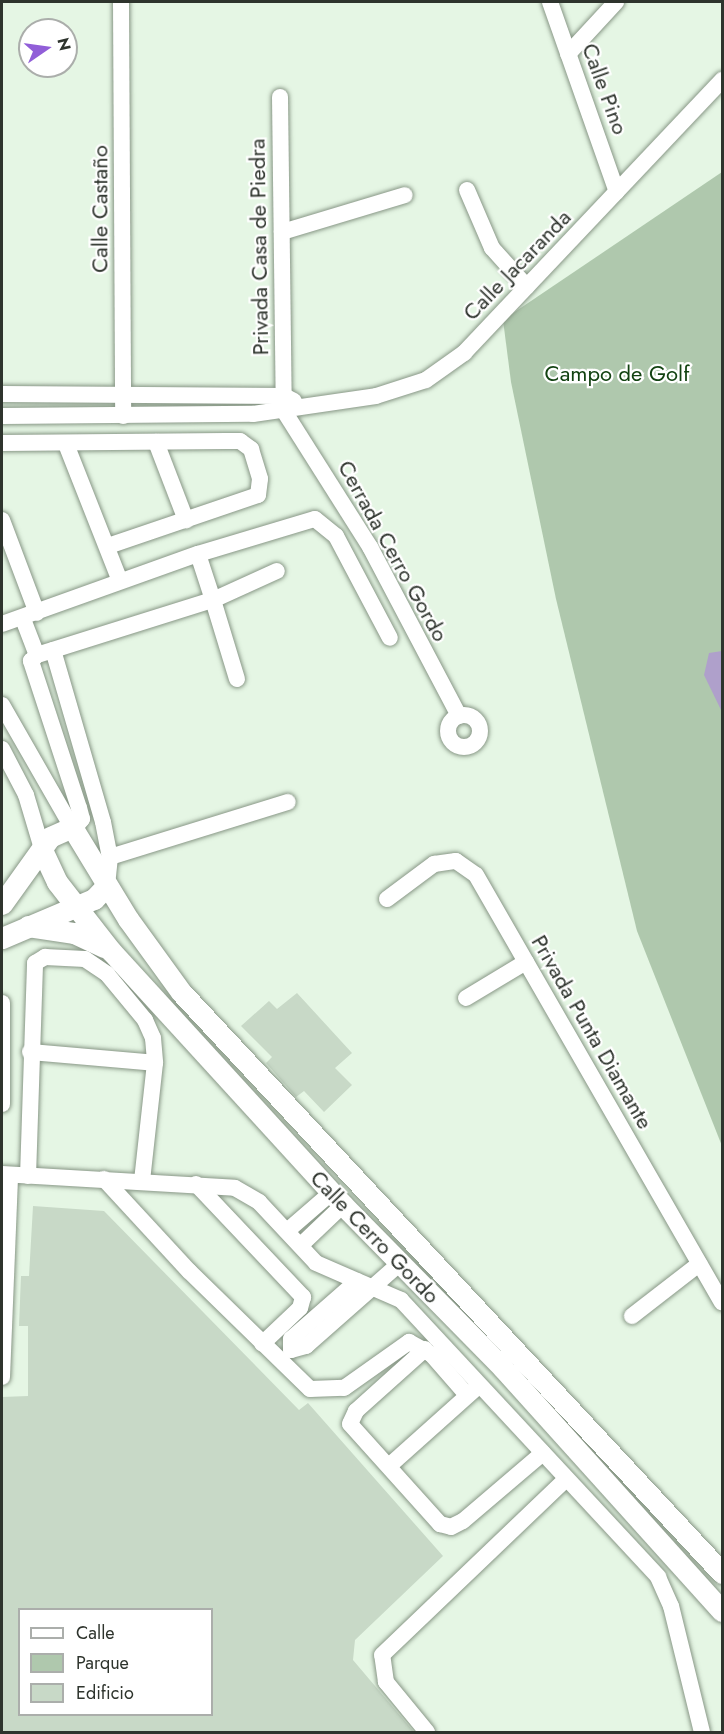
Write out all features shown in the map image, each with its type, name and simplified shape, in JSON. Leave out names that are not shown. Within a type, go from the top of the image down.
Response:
[{"type":"main road","points":[[2,904],[43,852],[53,834],[76,824]]},
{"type":"main road","name":"Calle Cerro Gordo","points":[[76,824],[107,885],[128,919],[181,992],[723,1573]]},
{"type":"main road","name":"Calle Cerro Gordo","points":[[43,852],[57,882],[105,943],[337,1199],[503,1368],[723,1611]]},
{"type":"main road","points":[[2,938],[25,926],[94,899],[107,885]]},
{"type":"main road","points":[[105,943],[96,921],[101,913],[117,910],[128,919]]},
{"type":"main road","points":[[25,926],[74,933],[105,943]]},
{"type":"street","name":"Calle Castaño","points":[[121,2],[123,416]]},
{"type":"street","name":"Calle Pino","points":[[550,2],[617,192]]},
{"type":"street","points":[[568,54],[616,2]]},
{"type":"street","name":"Calle Jacaranda","points":[[2,394],[123,394],[301,404],[376,396],[426,380],[464,353],[723,80]]},
{"type":"street","name":"Privada Casa de Piedra","points":[[280,97],[284,403]]},
{"type":"street","points":[[467,190],[492,248],[527,287]]},
{"type":"street","points":[[282,232],[405,195]]},
{"type":"street","name":"Calle Jacaranda","points":[[2,417],[123,416],[284,403]]},
{"type":"street","name":"Cerrada Cerro Gordo","points":[[284,403],[370,547],[459,716]]},
{"type":"street","points":[[2,443],[240,441],[251,449],[260,479],[258,495],[108,546]]},
{"type":"street","points":[[156,442],[186,519]]},
{"type":"street","points":[[66,444],[120,581]]},
{"type":"street","points":[[2,624],[30,616],[198,554],[315,519],[336,536],[390,638]]},
{"type":"street","points":[[2,520],[30,616],[45,652],[103,822],[110,857],[107,885]]},
{"type":"street","points":[[198,554],[237,679]]},
{"type":"street","points":[[76,824],[31,667],[45,652],[213,600],[277,571]]},
{"type":"street","points":[[2,705],[76,824]]},
{"type":"street","points":[[2,749],[26,795],[43,852]]},
{"type":"street","points":[[110,857],[288,802]]},
{"type":"street","points":[[76,824],[103,822]]},
{"type":"street","name":"Privada Punta Diamante","points":[[387,899],[434,864],[456,861],[466,866],[486,890],[699,1264],[723,1302]]},
{"type":"street","points":[[28,1176],[30,1052],[37,960],[85,959],[100,965],[145,1020],[155,1063],[142,1181]]},
{"type":"street","points":[[466,998],[526,962]]},
{"type":"street","points":[[2,1003],[2,1104]]},
{"type":"street","points":[[30,1052],[155,1063]]},
{"type":"street","points":[[2,1377],[6,1174],[196,1184],[247,1193],[287,1231],[316,1263],[337,1298]]},
{"type":"street","points":[[104,1179],[262,1344],[310,1389],[323,1392],[344,1388],[404,1343],[425,1349],[467,1395]]},
{"type":"street","points":[[196,1184],[303,1297],[300,1308],[262,1344]]},
{"type":"street","points":[[287,1231],[337,1199]]},
{"type":"street","points":[[300,1245],[337,1199]]},
{"type":"street","points":[[316,1263],[400,1300],[419,1316],[482,1383],[666,1591],[702,1732]]},
{"type":"street","points":[[364,1283],[306,1346],[291,1350],[291,1339],[337,1298],[364,1283],[399,1264]]},
{"type":"street","points":[[632,1316],[699,1264]]},
{"type":"street","points":[[425,1349],[350,1420],[358,1436],[448,1528],[463,1521],[543,1453]]},
{"type":"street","points":[[389,1466],[482,1383]]},
{"type":"street","points":[[427,1732],[386,1682],[382,1654],[566,1479]]},
{"type":"green space","name":"Campo de Golf","points":[[722,172],[722,1146],[637,931],[556,599],[511,382],[503,320]]},
{"type":"shaded area","points":[[722,651],[722,712],[704,675],[709,653]]},
{"type":"building","points":[[297,993],[352,1053],[335,1068],[352,1085],[324,1112],[304,1091],[296,1097],[266,1063],[272,1057],[241,1026],[269,1001],[277,1009]]},
{"type":"building","points":[[33,1206],[104,1211],[299,1410],[308,1403],[443,1556],[355,1640],[353,1660],[414,1732],[2,1732],[2,1397],[28,1396],[28,1326],[19,1326],[21,1276],[29,1276]]}]
